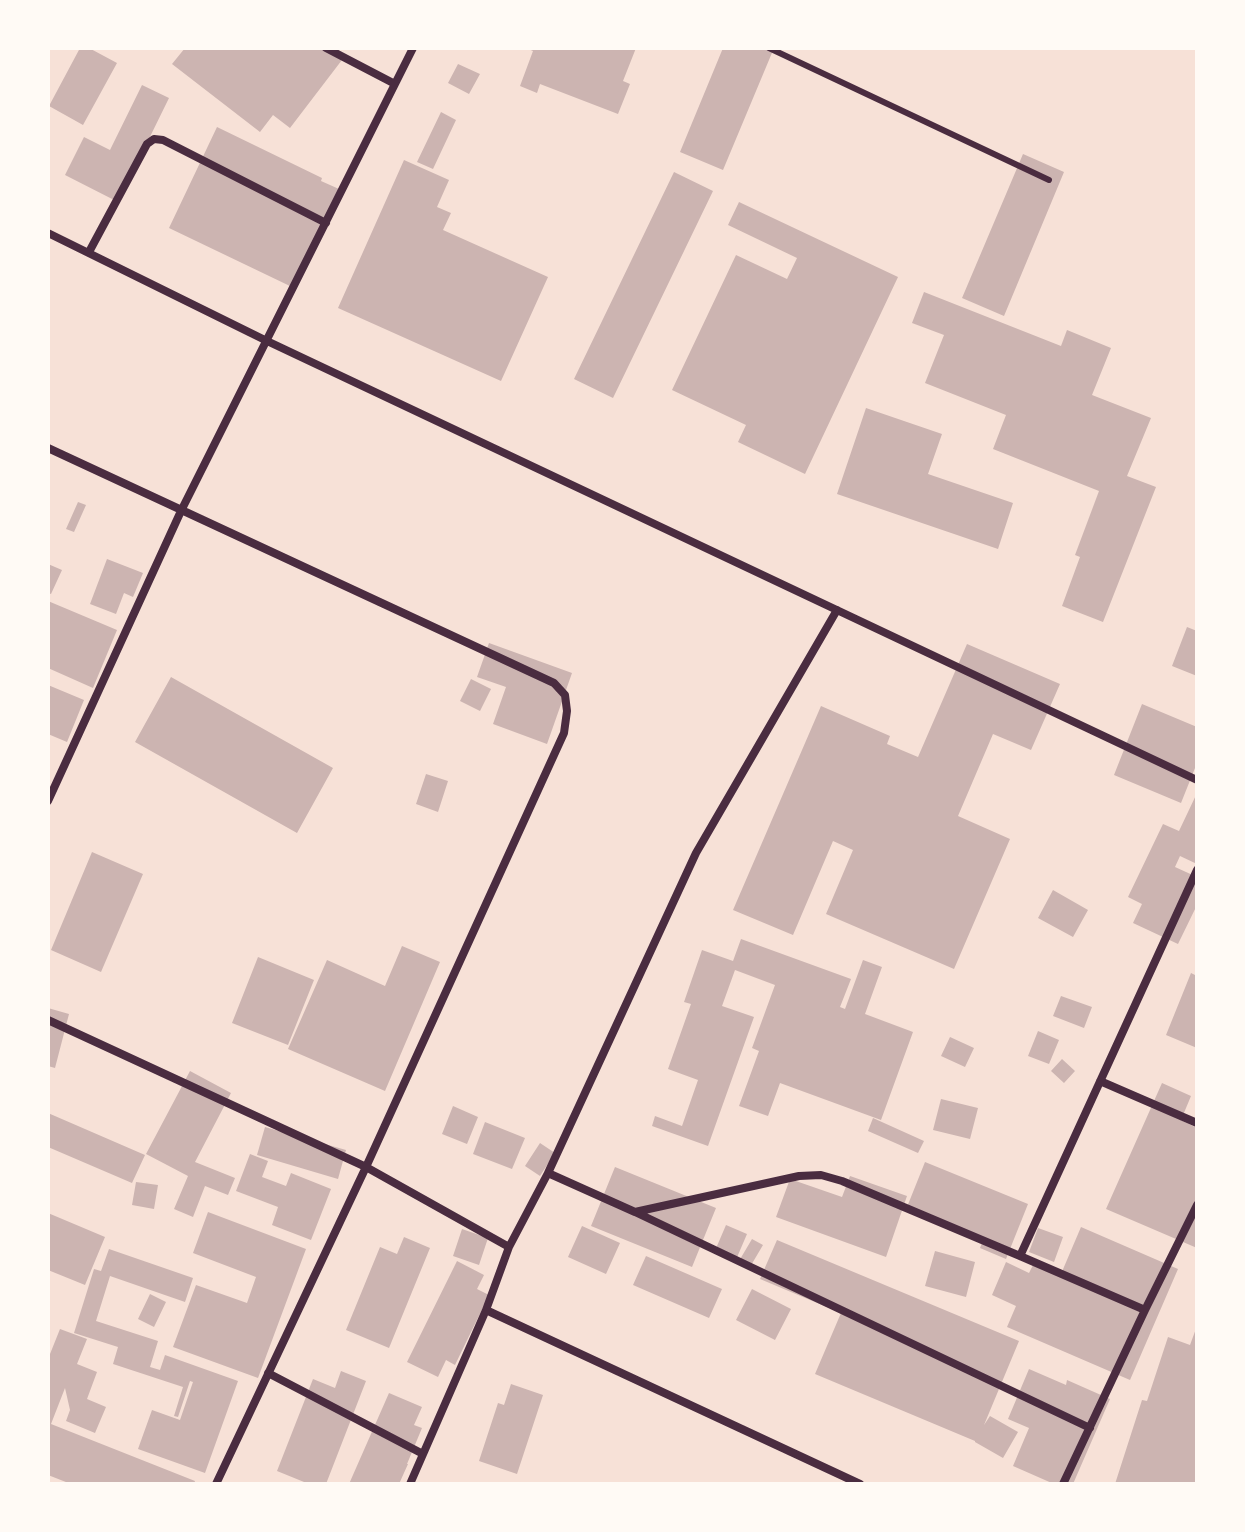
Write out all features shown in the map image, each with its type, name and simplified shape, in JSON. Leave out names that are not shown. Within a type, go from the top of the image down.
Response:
[{"type":"street","points":[[326,48],[395,84]]},
{"type":"street","points":[[48,801],[181,511],[413,48]]},
{"type":"street","points":[[89,252],[147,144],[154,139],[163,140],[326,223]]},
{"type":"street","points":[[48,233],[267,341],[1197,780]]},
{"type":"street","points":[[48,448],[554,683],[565,695],[567,711],[564,733],[366,1167],[216,1484]]},
{"type":"street","points":[[410,1484],[486,1310],[509,1247],[548,1173],[696,853],[837,610]]},
{"type":"street","points":[[1020,1256],[1197,870]]},
{"type":"street","points":[[48,1020],[366,1167],[509,1247]]},
{"type":"street","points":[[1100,1081],[1197,1123]]},
{"type":"street","points":[[548,1173],[1090,1428]]},
{"type":"street","points":[[635,1212],[799,1176],[821,1175],[842,1181],[1145,1310]]},
{"type":"street","points":[[1063,1484],[1197,1205]]},
{"type":"street","points":[[486,1310],[860,1484]]},
{"type":"street","points":[[268,1373],[423,1454]]},
{"type":"lane","points":[[769,48],[1049,180]]},
{"type":"building","points":[[80,48],[89,48],[117,63],[83,125],[49,106]]},
{"type":"building","points":[[185,48],[335,48],[345,56],[290,128],[273,115],[260,132],[172,64]]},
{"type":"building","points":[[526,48],[636,48],[623,81],[630,84],[618,114],[540,84],[537,93],[520,86],[533,51]]},
{"type":"building","points":[[723,48],[774,48],[723,170],[680,152]]},
{"type":"building","points":[[458,64],[480,74],[469,94],[448,83]]},
{"type":"building","points":[[142,85],[169,98],[118,202],[65,175],[84,137],[110,150]]},
{"type":"building","points":[[441,112],[456,120],[433,169],[417,162]]},
{"type":"building","points":[[217,127],[339,189],[292,287],[169,228]]},
{"type":"building","points":[[1023,154],[1064,172],[1004,316],[962,298]]},
{"type":"building","points":[[404,160],[449,180],[437,207],[451,213],[443,230],[548,277],[501,381],[338,308]]},
{"type":"building","points":[[674,172],[713,191],[613,398],[574,379]]},
{"type":"building","points":[[739,202],[898,277],[805,474],[738,442],[746,425],[672,390],[736,255],[787,279],[797,258],[728,225]]},
{"type":"building","points":[[924,292],[1061,346],[1067,330],[1111,348],[1092,395],[1151,418],[1127,476],[1156,487],[1103,622],[1062,606],[1080,557],[1075,555],[1099,491],[993,449],[1006,415],[925,383],[944,335],[912,323]]},
{"type":"building","points":[[866,408],[942,434],[928,474],[1013,503],[998,549],[837,494]]},
{"type":"building","points":[[78,502],[86,505],[74,532],[66,529]]},
{"type":"building","points":[[107,559],[143,573],[133,597],[124,593],[116,614],[90,604]]},
{"type":"building","points":[[48,564],[62,570],[51,594],[48,593]]},
{"type":"building","points":[[48,601],[117,630],[93,688],[48,668]]},
{"type":"building","points":[[1187,627],[1197,631],[1197,676],[1172,666]]},
{"type":"building","points":[[489,643],[572,673],[547,744],[493,724],[506,687],[477,677]]},
{"type":"building","points":[[967,644],[1060,684],[1031,750],[993,734],[958,816],[1010,839],[954,969],[826,914],[853,850],[833,841],[793,935],[733,910],[821,706],[890,736],[887,744],[918,757]]},
{"type":"building","points":[[171,677],[333,768],[297,833],[135,742]]},
{"type":"building","points":[[471,679],[491,689],[480,711],[460,701]]},
{"type":"building","points":[[48,685],[84,700],[67,742],[48,734]]},
{"type":"building","points":[[1142,704],[1197,727],[1197,763],[1181,803],[1114,775]]},
{"type":"building","points":[[426,774],[448,781],[438,812],[416,804]]},
{"type":"building","points":[[1197,793],[1197,864],[1180,856],[1175,867],[1197,877],[1197,905],[1178,944],[1133,923],[1142,904],[1128,897],[1163,824],[1179,831]]},
{"type":"building","points":[[92,852],[143,874],[101,972],[51,950]]},
{"type":"building","points":[[1053,890],[1088,910],[1073,937],[1038,918]]},
{"type":"building","points":[[741,939],[851,979],[840,1007],[845,1009],[863,960],[882,967],[865,1014],[913,1032],[881,1120],[780,1083],[768,1116],[739,1106],[759,1051],[752,1048],[775,985],[735,970],[722,1006],[754,1017],[708,1146],[652,1126],[655,1116],[682,1126],[698,1080],[668,1069],[691,1004],[684,1002],[702,950],[733,961]]},
{"type":"building","points":[[402,946],[440,962],[385,1091],[288,1049],[327,960],[385,986]]},
{"type":"building","points":[[258,957],[314,980],[288,1045],[232,1023]]},
{"type":"building","points":[[1191,973],[1197,976],[1197,1048],[1166,1035]]},
{"type":"building","points":[[1061,996],[1092,1007],[1084,1028],[1053,1016]]},
{"type":"building","points":[[48,1008],[69,1014],[55,1068],[48,1066]]},
{"type":"building","points":[[1038,1031],[1059,1040],[1049,1064],[1028,1056]]},
{"type":"building","points":[[950,1037],[974,1048],[965,1067],[941,1056]]},
{"type":"building","points":[[1062,1059],[1075,1071],[1064,1083],[1051,1071]]},
{"type":"building","points":[[190,1071],[231,1093],[195,1162],[235,1178],[228,1195],[205,1186],[193,1217],[174,1209],[188,1176],[146,1154]]},
{"type":"building","points":[[1162,1083],[1191,1096],[1181,1120],[1197,1128],[1197,1248],[1106,1209]]},
{"type":"building","points":[[941,1099],[978,1108],[970,1139],[933,1130]]},
{"type":"building","points":[[453,1106],[478,1117],[467,1144],[442,1134]]},
{"type":"building","points":[[48,1113],[145,1155],[132,1183],[48,1147]]},
{"type":"building","points":[[873,1118],[924,1141],[918,1153],[868,1131]]},
{"type":"building","points":[[485,1122],[525,1138],[512,1169],[473,1154]]},
{"type":"building","points":[[265,1127],[346,1150],[338,1179],[257,1155]]},
{"type":"building","points":[[540,1143],[555,1153],[540,1176],[525,1166]]},
{"type":"building","points":[[250,1154],[268,1161],[262,1177],[286,1186],[291,1173],[331,1189],[311,1240],[272,1225],[278,1207],[236,1191]]},
{"type":"building","points":[[925,1162],[1028,1204],[1006,1259],[980,1248],[984,1238],[907,1207]]},
{"type":"building","points":[[615,1167],[716,1208],[692,1267],[591,1226]]},
{"type":"building","points":[[850,1176],[907,1196],[886,1257],[776,1217],[790,1179],[842,1197]]},
{"type":"building","points":[[136,1182],[158,1185],[154,1209],[132,1205]]},
{"type":"building","points":[[208,1212],[306,1249],[258,1378],[173,1347],[196,1285],[247,1303],[256,1277],[193,1253]]},
{"type":"building","points":[[48,1213],[105,1237],[85,1285],[48,1270]]},
{"type":"building","points":[[726,1225],[747,1234],[735,1262],[714,1253]]},
{"type":"building","points":[[582,1226],[620,1243],[606,1274],[568,1257]]},
{"type":"building","points":[[1081,1227],[1178,1269],[1130,1380],[1007,1327],[1016,1306],[992,1295],[1006,1262],[1029,1273],[1034,1263],[1061,1274]]},
{"type":"building","points":[[1038,1228],[1063,1237],[1054,1262],[1029,1252]]},
{"type":"building","points":[[462,1229],[488,1238],[479,1265],[453,1256]]},
{"type":"building","points":[[404,1237],[430,1248],[389,1348],[346,1330],[380,1247],[397,1254]]},
{"type":"building","points":[[752,1239],[763,1245],[750,1267],[739,1261]]},
{"type":"building","points":[[777,1240],[1019,1341],[984,1425],[990,1416],[1018,1432],[1003,1458],[975,1441],[815,1374],[841,1313],[760,1279]]},
{"type":"building","points":[[109,1249],[193,1278],[185,1302],[110,1276],[96,1321],[158,1341],[150,1367],[160,1370],[165,1355],[238,1381],[205,1473],[138,1449],[152,1410],[180,1420],[193,1382],[190,1381],[178,1417],[174,1416],[183,1387],[113,1364],[118,1347],[74,1333],[94,1269],[101,1271]]},
{"type":"building","points":[[935,1251],[975,1262],[966,1297],[925,1286]]},
{"type":"building","points":[[646,1256],[722,1289],[709,1318],[633,1285]]},
{"type":"building","points":[[457,1261],[484,1275],[477,1289],[489,1295],[455,1365],[446,1360],[438,1377],[407,1362]]},
{"type":"building","points":[[752,1289],[791,1309],[775,1340],[736,1320]]},
{"type":"building","points":[[150,1294],[166,1302],[154,1327],[138,1319]]},
{"type":"building","points":[[1197,1326],[1197,1484],[1115,1484],[1142,1400],[1147,1401],[1168,1337],[1190,1345]]},
{"type":"building","points":[[60,1329],[87,1339],[77,1364],[97,1372],[87,1399],[106,1407],[95,1433],[66,1421],[70,1410],[65,1388],[51,1424],[195,1481],[194,1484],[71,1484],[48,1475],[48,1359]]},
{"type":"building","points":[[1029,1369],[1066,1385],[1067,1380],[1110,1399],[1073,1484],[1054,1484],[1013,1466],[1029,1428],[1008,1419]]},
{"type":"building","points":[[341,1371],[366,1381],[326,1484],[309,1484],[277,1471],[313,1379],[335,1388]]},
{"type":"building","points":[[511,1384],[543,1395],[517,1474],[479,1461],[498,1403],[504,1405]]},
{"type":"building","points":[[389,1393],[422,1407],[414,1425],[422,1428],[408,1464],[399,1484],[349,1484]]}]
